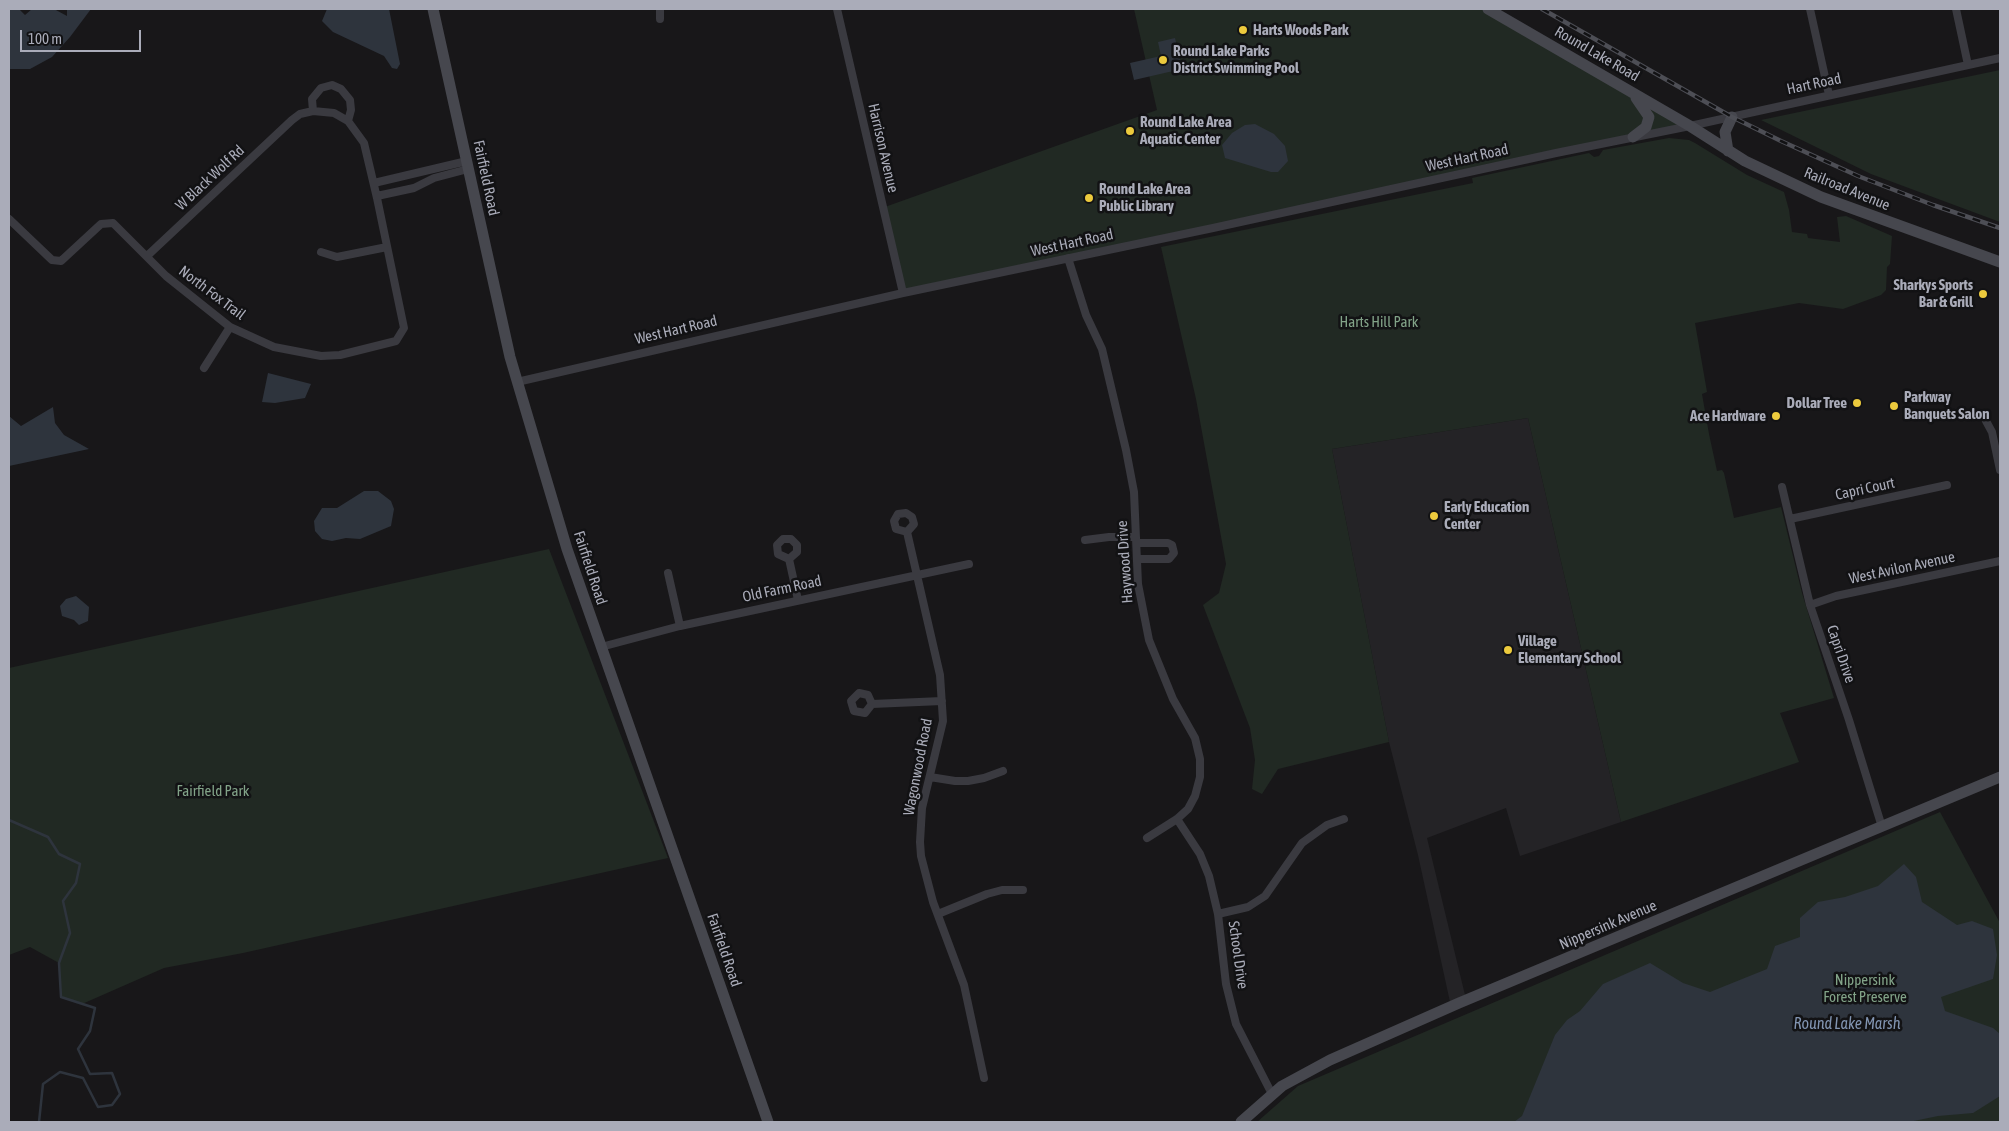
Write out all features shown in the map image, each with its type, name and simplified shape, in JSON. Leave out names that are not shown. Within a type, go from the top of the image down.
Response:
[{"type":"street","name":"Fairfield Road","points":[[433,9],[510,357],[567,549],[768,1122]]},
{"type":"street","points":[[660,9],[660,19]]},
{"type":"street","name":"Harrison Avenue","points":[[837,9],[902,293]]},
{"type":"street","name":"Round Lake Road","points":[[1488,9],[1690,126]]},
{"type":"street","points":[[1810,9],[1829,95]]},
{"type":"street","points":[[1956,9],[1968,65]]},
{"type":"street","name":"Hart Road","points":[[1633,137],[2000,58]]},
{"type":"street","points":[[332,85],[341,89],[350,100],[351,110],[348,121],[334,114],[314,111],[312,99],[321,88],[332,85]]},
{"type":"street","points":[[1632,92],[1649,117],[1646,127],[1633,137]]},
{"type":"street","name":"W Black Wolf Rd","points":[[147,256],[292,120],[300,114],[314,111]]},
{"type":"street","points":[[1728,151],[1725,132],[1732,117]]},
{"type":"street","name":"North Fox Trail","points":[[9,219],[52,260],[61,261],[101,224],[113,223],[166,276],[230,327],[274,348],[321,356],[340,355],[396,341],[404,328],[377,196],[364,143],[348,121]]},
{"type":"street","name":"Railroad Avenue","points":[[1690,126],[1745,161],[1821,196],[2000,262]]},
{"type":"street","name":"West Hart Road","points":[[517,382],[902,293],[1633,137]]},
{"type":"street","points":[[373,180],[468,165]]},
{"type":"street","points":[[377,196],[414,188],[468,165]]},
{"type":"street","points":[[321,252],[337,257],[387,247]]},
{"type":"street","name":"Haywood Drive","points":[[1068,258],[1086,315],[1102,349],[1114,394],[1134,492],[1138,584],[1149,640],[1173,698],[1195,738],[1200,759],[1200,778],[1195,796],[1188,809],[1177,819],[1147,838]]},
{"type":"street","points":[[204,368],[230,327]]},
{"type":"street","points":[[1986,421],[1992,432],[2000,470]]},
{"type":"street","name":"Capri Court","points":[[1790,519],[1947,485]]},
{"type":"street","name":"Capri Drive","points":[[1782,487],[1810,605],[1882,827]]},
{"type":"street","name":"Wagonwood Road","points":[[907,532],[940,675],[943,721],[922,808],[920,842],[925,878],[964,985],[984,1078]]},
{"type":"street","points":[[1085,540],[1109,537],[1168,543],[1172,546],[1174,553],[1169,559],[1137,559]]},
{"type":"street","points":[[789,559],[798,600]]},
{"type":"street","name":"West Avilon Avenue","points":[[1810,605],[1836,596],[2000,561]]},
{"type":"street","name":"Old Farm Road","points":[[601,647],[680,626],[969,564]]},
{"type":"street","points":[[668,573],[680,626]]},
{"type":"street","points":[[872,704],[942,702]]},
{"type":"street","points":[[930,777],[968,781],[984,778],[1003,771]]},
{"type":"street","name":"Nippersink Avenue","points":[[1241,1122],[1282,1086],[1330,1060],[1459,1003],[2000,777]]},
{"type":"street","name":"School Drive","points":[[1177,819],[1200,854],[1209,876],[1218,914],[1226,984],[1236,1024],[1272,1094]]},
{"type":"street","points":[[1218,914],[1248,907],[1265,896],[1302,843],[1327,824],[1344,819]]},
{"type":"street","points":[[938,914],[987,894],[1002,890],[1023,890]]},
{"type":"shaded area","points":[[1528,418],[1621,822],[1520,856],[1506,808],[1427,838],[1465,995],[1450,1002],[1418,855],[1389,742],[1332,449]]},
{"type":"green space","name":"Harts Woods Park","points":[[1134,9],[1482,9],[1690,126],[903,293],[882,208],[1157,110]]},
{"type":"green space","points":[[2000,70],[2000,222],[1871,174],[1761,120]]},
{"type":"green space","name":"Harts Hill Park","points":[[1669,138],[1689,140],[1747,175],[1784,192],[1792,232],[1807,234],[1808,238],[1840,242],[1837,217],[1846,216],[1892,236],[1890,264],[1887,267],[1886,290],[1881,295],[1843,309],[1799,303],[1695,323],[1707,392],[1702,394],[1709,434],[1717,471],[1722,470],[1724,473],[1734,518],[1781,507],[1802,593],[1834,698],[1780,713],[1799,762],[1621,822],[1528,418],[1332,449],[1389,742],[1278,769],[1262,794],[1252,789],[1255,760],[1250,728],[1203,605],[1219,593],[1226,564],[1196,399],[1161,247],[1473,183],[1472,178],[1589,153],[1594,157],[1599,156],[1603,150]]},
{"type":"green space","name":"Fairfield Park","points":[[549,549],[668,858],[243,953],[164,968],[82,1004],[61,997],[59,963],[30,947],[9,955],[9,668]]},
{"type":"green space","name":"Round Lake Marsh","points":[[1940,812],[2000,923],[2000,1122],[1257,1122],[1298,1086]]},
{"type":"water","points":[[9,9],[19,9],[25,15],[32,9],[54,9],[67,16],[67,9],[91,9],[52,57],[30,69],[9,69]]},
{"type":"water","points":[[327,9],[389,9],[400,64],[397,69],[392,68],[384,56],[333,32],[322,21]]},
{"type":"water","name":"Round Lake Parks District Swimming Pool","points":[[1175,38],[1182,69],[1134,80],[1130,63],[1161,56],[1158,42]]},
{"type":"water","points":[[1255,124],[1274,134],[1285,146],[1288,161],[1278,172],[1271,172],[1225,158],[1222,145],[1232,133],[1245,125]]},
{"type":"water","points":[[268,373],[311,384],[305,398],[275,403],[262,402]]},
{"type":"water","points":[[53,407],[55,423],[64,435],[89,449],[9,466],[9,416],[21,426]]},
{"type":"water","points":[[364,491],[378,491],[391,501],[394,509],[391,526],[360,539],[346,538],[332,541],[322,539],[315,531],[314,521],[322,508],[337,508]]},
{"type":"water","points":[[76,596],[89,607],[88,621],[79,625],[74,620],[62,616],[60,606],[66,599]]},
{"type":"water","name":"Round Lake Marsh","points":[[1904,864],[1916,877],[1922,902],[1957,925],[1972,921],[1993,929],[1997,955],[1993,979],[1941,997],[1945,1011],[1993,1028],[2000,1034],[2000,1096],[1973,1113],[1938,1116],[1909,1122],[1514,1122],[1522,1116],[1555,1035],[1567,1020],[1580,1011],[1603,984],[1650,963],[1683,983],[1710,992],[1767,969],[1775,946],[1800,937],[1800,918],[1818,902],[1845,897],[1878,886]]},
{"type":"waterway","points":[[9,820],[48,837],[59,854],[80,864],[76,883],[63,901],[70,933],[59,963],[61,997],[95,1008],[90,1031],[78,1049],[90,1074],[112,1073],[120,1094],[112,1105],[98,1107],[83,1078],[60,1072],[43,1084],[39,1122]]},
{"type":"railway","points":[[1542,9],[1732,117],[1781,141],[1858,176],[2000,228]]},
{"type":"place","name":"Harts Woods Park","points":[[1243,30]]},
{"type":"place","name":"Round Lake Parks District Swimming Pool","points":[[1163,60]]},
{"type":"place","name":"Round Lake Area Aquatic Center","points":[[1130,131]]},
{"type":"place","name":"Round Lake Area Public Library","points":[[1089,198]]},
{"type":"place","name":"Sharkys Sports Bar & Grill","points":[[1983,294]]},
{"type":"place","name":"Dollar Tree","points":[[1857,403]]},
{"type":"place","name":"Parkway Banquets Salon","points":[[1894,406]]},
{"type":"place","name":"Ace Hardware","points":[[1776,416]]},
{"type":"place","name":"Early Education Center","points":[[1434,516]]},
{"type":"place","name":"Village Elementary School","points":[[1508,650]]},
{"type":"park label","name":"Nippersink Forest Preserve","points":[[1865,988]]}]
